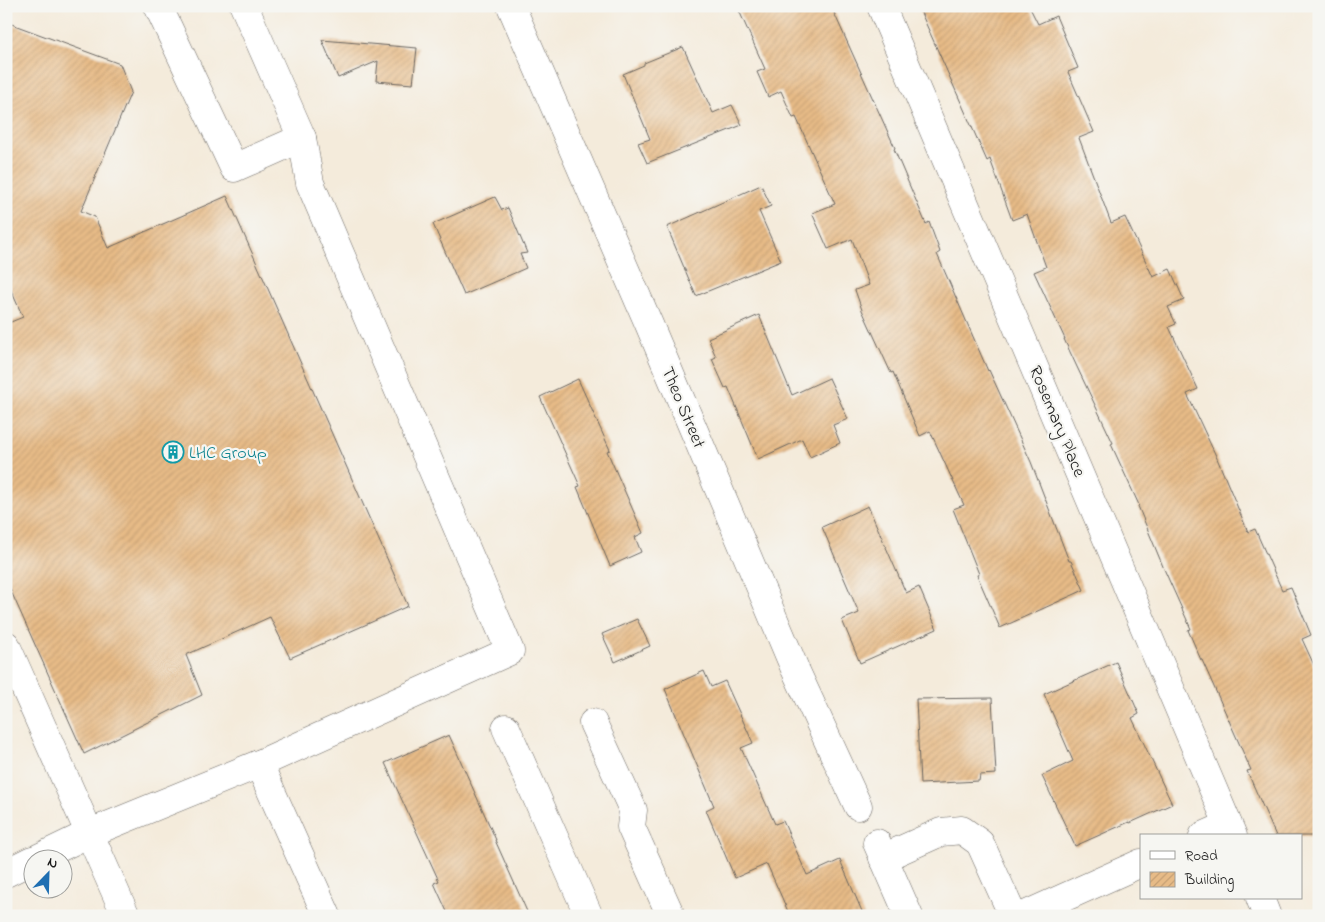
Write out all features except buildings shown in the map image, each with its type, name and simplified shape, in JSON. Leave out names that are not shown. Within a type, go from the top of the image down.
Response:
[{"type":"street","points":[[158,6],[234,168],[302,138]]},
{"type":"street","points":[[54,850],[90,833],[259,764],[510,651],[310,183],[302,138],[244,6]]},
{"type":"street","name":"Theo Street","points":[[511,6],[795,668],[858,806]]},
{"type":"street","name":"Rosemary Place","points":[[881,6],[1231,830]]},
{"type":"street","points":[[6,645],[126,916]]},
{"type":"street","points":[[594,722],[633,810],[632,827],[671,916]]},
{"type":"street","points":[[506,728],[589,916]]},
{"type":"street","points":[[259,764],[327,916]]},
{"type":"street","points":[[909,916],[880,850],[941,832],[962,830],[980,843],[1013,916]]},
{"type":"street","points":[[1212,834],[1231,830]]},
{"type":"street","points":[[1023,916],[1140,863]]},
{"type":"street","points":[[6,873],[22,865]]},
{"type":"street","points":[[1261,900],[1267,916]]},
{"type":"place","name":"LHC Group","points":[[173,452]]}]
